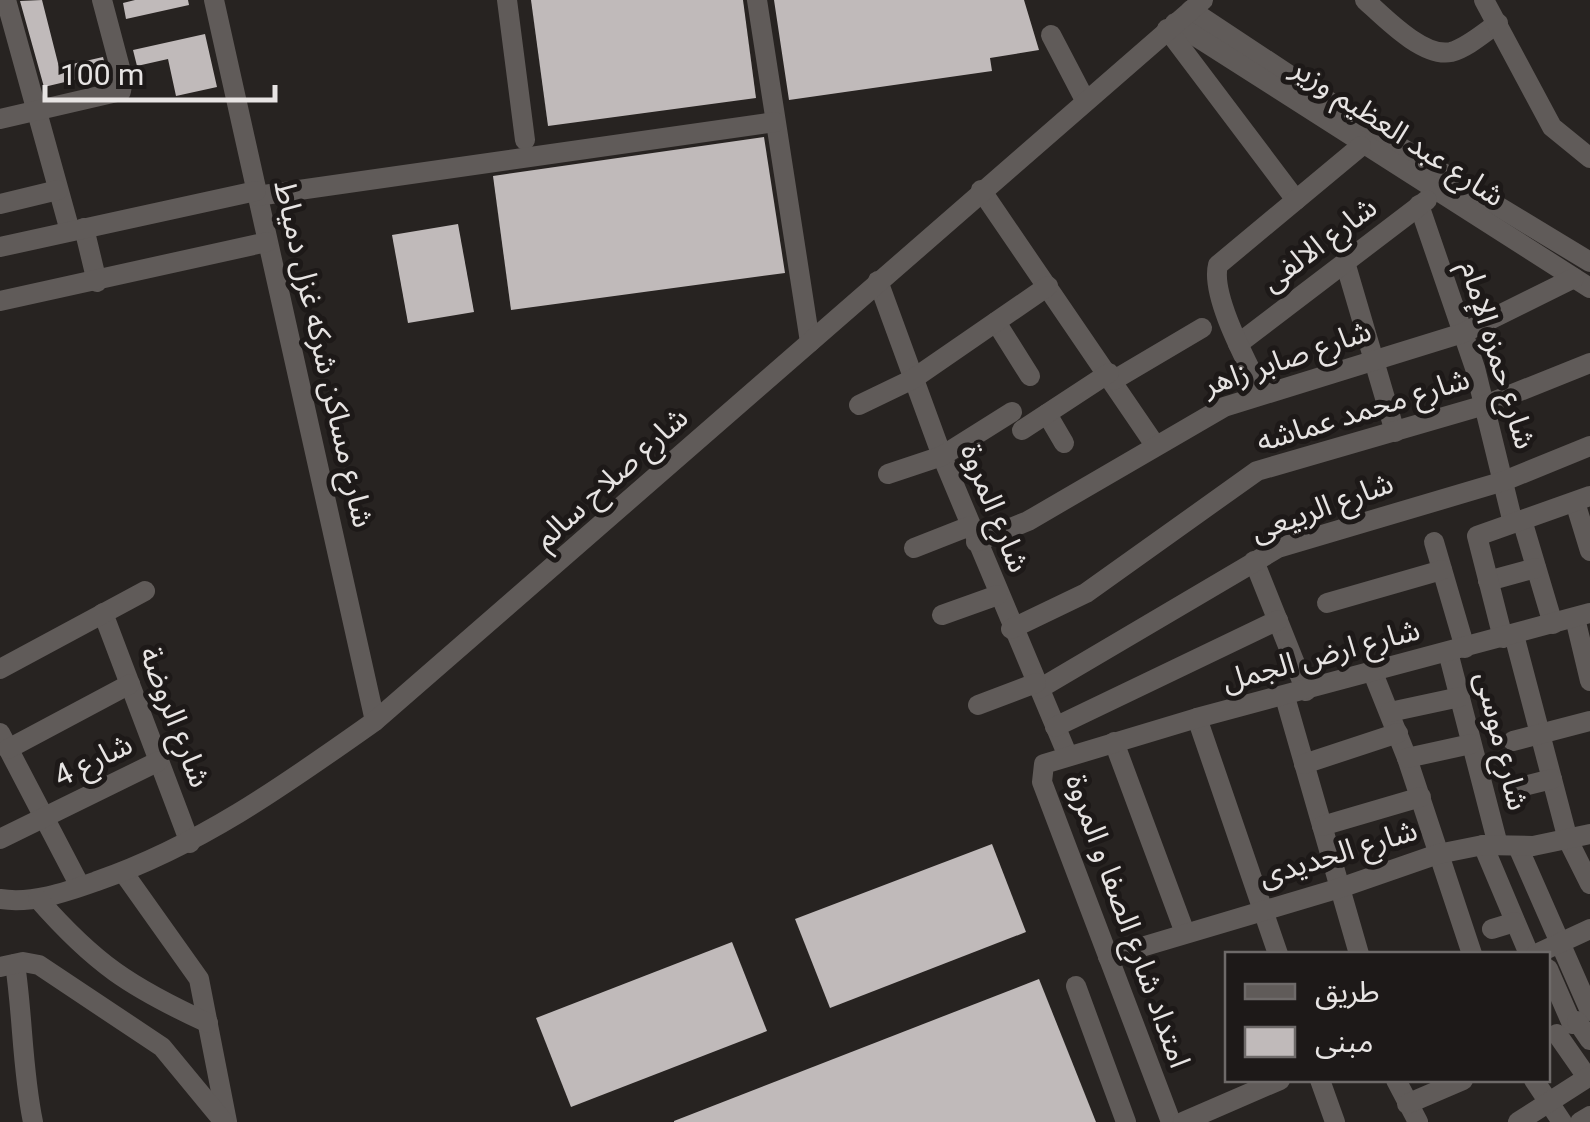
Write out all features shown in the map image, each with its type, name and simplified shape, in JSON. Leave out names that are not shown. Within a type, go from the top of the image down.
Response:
[{"type":"street","points":[[6,0],[58,190],[97,282]]},
{"type":"street","points":[[0,118],[121,92],[123,78],[102,0]]},
{"type":"street","name":"شارع مساكن شركه غزل دمياط","points":[[214,0],[375,720]]},
{"type":"street","points":[[507,0],[524,140]]},
{"type":"street","points":[[756,0],[810,342]]},
{"type":"street","points":[[1365,0],[1424,45],[1441,52],[1454,52],[1498,23]]},
{"type":"street","points":[[1484,0],[1552,127],[1590,158]]},
{"type":"street","points":[[1184,16],[1296,200]]},
{"type":"street","name":"شارع صلاح سالم","points":[[2,896],[38,898],[80,886],[190,842],[241,815],[375,720],[1184,16]]},
{"type":"street","name":"شارع عبد العظيم وزير","points":[[1184,16],[1428,199],[1464,210],[1582,283]]},
{"type":"street","name":"شارع عبد العظيم وزير","points":[[1184,16],[1590,262]]},
{"type":"street","points":[[1050,35],[1085,100]]},
{"type":"street","points":[[0,247],[256,193],[776,122]]},
{"type":"street","points":[[1262,392],[1238,344],[1218,281],[1218,265],[1361,146]]},
{"type":"street","points":[[0,204],[58,190]]},
{"type":"street","points":[[981,190],[1156,446]]},
{"type":"street","points":[[1464,210],[1477,202],[1477,191]]},
{"type":"street","name":"شارع الالفى","points":[[1238,344],[1428,199]]},
{"type":"street","name":"شارع حمزه الإمام","points":[[1428,199],[1504,481],[1552,624]]},
{"type":"street","points":[[1491,227],[1493,214],[1504,208]]},
{"type":"street","points":[[0,301],[267,242]]},
{"type":"street","points":[[1345,262],[1396,432]]},
{"type":"street","name":"شارع المروة","points":[[878,281],[973,534],[1066,754]]},
{"type":"street","name":"شارع صابر زاهر","points":[[914,548],[1028,521],[1224,407],[1463,332],[1582,283]]},
{"type":"street","points":[[859,405],[913,379],[1048,286]]},
{"type":"street","points":[[996,322],[1030,376]]},
{"type":"street","points":[[888,474],[942,456],[1017,422],[1047,414],[1202,328]]},
{"type":"street","name":"شارع محمد عماشه","points":[[1011,629],[1086,593],[1257,471],[1485,405],[1590,363]]},
{"type":"street","points":[[1047,414],[1064,442]]},
{"type":"street","name":"شارع الربيعى","points":[[978,705],[1037,686],[1278,548],[1504,481],[1590,446]]},
{"type":"street","points":[[1590,551],[1582,500],[1477,536],[1488,581],[1540,734],[1568,840],[1590,884]]},
{"type":"street","name":"شارع موسى","points":[[1434,542],[1456,650],[1460,697],[1500,846]]},
{"type":"street","points":[[1254,561],[1278,620],[1295,694],[1304,764],[1358,952]]},
{"type":"street","points":[[1488,581],[1536,568]]},
{"type":"street","points":[[1328,603],[1442,570]]},
{"type":"street","points":[[0,669],[145,591]]},
{"type":"street","points":[[942,616],[998,595]]},
{"type":"street","name":"شارع الروضة","points":[[103,613],[190,842]]},
{"type":"street","points":[[1582,615],[1590,682]]},
{"type":"street","name":"شارع ارض الجمل","points":[[1066,754],[1582,615]]},
{"type":"street","points":[[1055,727],[1278,620]]},
{"type":"street","points":[[1373,673],[1407,758],[1471,952]]},
{"type":"street","points":[[80,886],[4,741],[130,684]]},
{"type":"street","points":[[1390,712],[1460,697]]},
{"type":"street","points":[[1197,718],[1277,952]]},
{"type":"street","points":[[1512,741],[1590,721]]},
{"type":"street","points":[[1304,764],[1398,733]]},
{"type":"street","points":[[1114,742],[1185,933]]},
{"type":"street","points":[[1407,758],[1471,744]]},
{"type":"street","name":"امتداد شارع الصفا و المروة","points":[[1066,754],[1044,764],[1042,782],[1171,1122]]},
{"type":"street","name":"شارع 4","points":[[0,839],[159,761]]},
{"type":"street","points":[[1520,787],[1552,779]]},
{"type":"street","points":[[1322,826],[1420,796]]},
{"type":"street","name":"شارع الحديدى","points":[[1108,957],[1262,908],[1340,888],[1438,854],[1568,840],[1590,834]]},
{"type":"street","points":[[1500,846],[1515,922],[1537,952]]},
{"type":"street","points":[[1500,846],[1540,952]]},
{"type":"street","points":[[123,872],[194,969],[225,1122]]},
{"type":"street","points":[[38,898],[100,964],[127,984],[208,1023]]},
{"type":"street","points":[[1492,929],[1515,922]]},
{"type":"street","points":[[1550,958],[1590,929]]},
{"type":"street","points":[[33,1122],[23,1070],[25,1034],[4,966],[39,965],[162,1047],[225,1122]]},
{"type":"street","points":[[1518,1122],[1589,1076],[1550,975]]},
{"type":"street","points":[[1550,975],[1572,1024],[1590,1040]]},
{"type":"street","points":[[1076,986],[1126,1122]]},
{"type":"street","points":[[1183,1122],[1275,1082]]},
{"type":"street","points":[[1321,1082],[1335,1122]]},
{"type":"street","points":[[1397,1082],[1412,1113],[1460,1082]]},
{"type":"street","points":[[1536,1082],[1562,1122]]},
{"type":"street","points":[[1580,1122],[1590,1116]]},
{"type":"building","points":[[42,0],[59,67],[103,57],[107,72],[44,87],[20,1]]},
{"type":"building","points":[[188,0],[189,5],[126,19],[123,3]]},
{"type":"building","points":[[531,0],[743,0],[756,98],[548,126]]},
{"type":"building","points":[[774,0],[1024,0],[1039,50],[990,58],[992,71],[789,100]]},
{"type":"building","points":[[205,34],[217,87],[176,96],[168,59],[137,66],[133,50]]},
{"type":"building","points":[[764,137],[785,273],[511,310],[493,176]]},
{"type":"building","points":[[458,224],[474,312],[408,323],[392,235]]},
{"type":"building","points":[[992,844],[1026,932],[830,1008],[795,919]]},
{"type":"building","points":[[732,942],[767,1031],[571,1107],[536,1018]]},
{"type":"building","points":[[1039,979],[1096,1122],[674,1122],[674,1121]]}]
